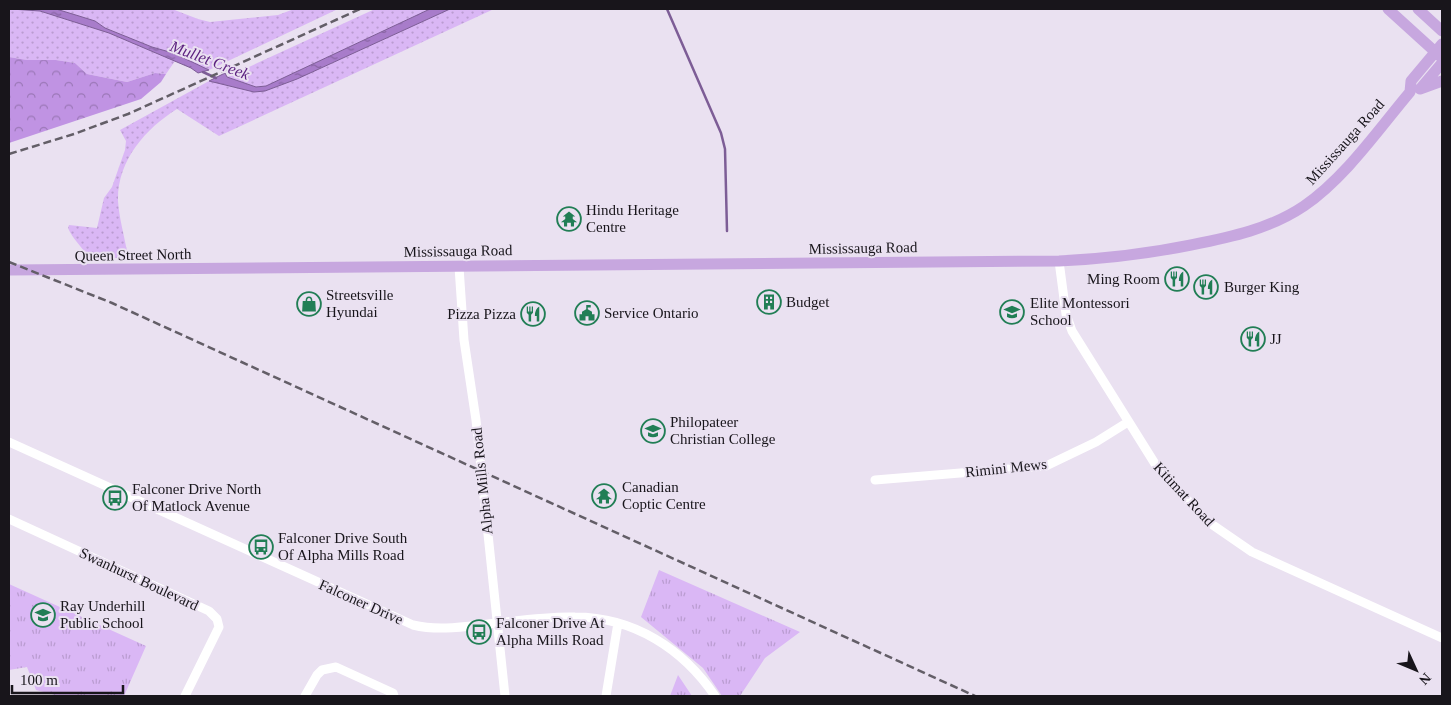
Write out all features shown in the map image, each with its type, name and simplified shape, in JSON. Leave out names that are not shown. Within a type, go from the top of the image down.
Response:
[{"type":"main road","points":[[1388,9],[1440,52]]},
{"type":"main road","points":[[1422,12],[1442,17]]},
{"type":"main road","points":[[1422,12],[1442,31]]},
{"type":"main road","name":"Mississauga Road","points":[[1415,91],[1411,81],[1440,52]]},
{"type":"main road","name":"Mississauga Road","points":[[257,268],[1059,261],[1122,257],[1153,252],[1252,232],[1278,221],[1305,205],[1334,180],[1442,63]]},
{"type":"main road","points":[[1415,91],[1442,81]]},
{"type":"main road","name":"Queen Street North","points":[[9,270],[257,268]]},
{"type":"street","name":"Kitimat Road","points":[[1059,261],[1066,314],[1072,331],[1157,467],[1207,522],[1252,552],[1442,638]]},
{"type":"street","name":"Alpha Mills Road","points":[[459,266],[464,340],[476,420],[505,696]]},
{"type":"street","name":"Rimini Mews","points":[[874,480],[1046,466],[1096,442],[1128,422]]},
{"type":"street","name":"Falconer Drive","points":[[9,442],[413,625],[437,630],[576,617],[618,623],[637,629],[659,640],[673,650],[700,676],[714,696]]},
{"type":"street","name":"Swanhurst Boulevard","points":[[9,519],[209,611],[217,619],[218,626],[185,696]]},
{"type":"street","points":[[606,696],[618,623]]},
{"type":"street","points":[[306,696],[317,675],[322,670],[336,667],[394,696]]},
{"type":"green space","points":[[9,9],[40,11],[109,33],[175,61],[166,74],[155,73],[127,82],[87,74],[75,63],[9,57]]},
{"type":"green space","points":[[56,9],[172,9],[210,22],[278,15],[294,9],[338,9],[209,70],[173,53],[152,47],[105,28],[95,21]]},
{"type":"green space","points":[[375,9],[430,9],[266,86],[256,87],[227,77]]},
{"type":"green space","points":[[450,9],[494,9],[219,136],[177,109],[144,136],[135,148],[122,173],[118,201],[127,251],[126,258],[88,258],[70,232],[69,225],[97,228],[104,198],[112,187],[125,150],[126,141],[120,130],[209,81],[265,91],[297,79]]},
{"type":"green space","points":[[9,57],[75,63],[87,74],[127,82],[155,73],[166,74],[161,82],[141,99],[9,143]]},
{"type":"green space","points":[[659,570],[800,632],[765,658],[740,696],[722,696],[703,668],[641,617]]},
{"type":"green space","name":"Ray Underhill Public School","points":[[9,584],[146,646],[124,696],[59,696],[36,690],[27,667],[9,670]]},
{"type":"green space","points":[[678,675],[692,696],[670,696]]},
{"type":"water","points":[[11,9],[56,9],[79,16],[95,21],[105,28],[152,47],[173,53],[209,70],[198,73],[191,68],[109,33],[40,11]]},
{"type":"water","points":[[430,9],[450,9],[297,79],[265,91],[254,92],[209,81],[225,73],[227,77],[256,87],[266,86]]},
{"type":"waterway","points":[[667,9],[721,133],[725,149],[727,231]]},
{"type":"waterway","name":"Mullet Creek","points":[[203,72],[216,78]]},
{"type":"railway","points":[[9,154],[74,134],[128,114],[360,9]]},
{"type":"railway","points":[[9,262],[112,303],[975,696]]},
{"type":"place","name":"Hindu Heritage Centre","points":[[569,219]]},
{"type":"place","name":"Ming Room","points":[[1177,279]]},
{"type":"place","name":"Burger King","points":[[1206,287]]},
{"type":"place","name":"Budget","points":[[769,302]]},
{"type":"place","name":"Streetsville Hyundai","points":[[309,304]]},
{"type":"place","name":"Elite Montessori School","points":[[1012,312]]},
{"type":"place","name":"Service Ontario","points":[[587,313]]},
{"type":"place","name":"Pizza Pizza","points":[[533,314]]},
{"type":"place","name":"JJ","points":[[1253,339]]},
{"type":"place","name":"Philopateer Christian College","points":[[653,431]]},
{"type":"place","name":"Canadian Coptic Centre","points":[[604,496]]},
{"type":"place","name":"Falconer Drive North Of Matlock Avenue","points":[[115,498]]},
{"type":"place","name":"Falconer Drive South Of Alpha Mills Road","points":[[261,547]]},
{"type":"place","name":"Ray Underhill Public School","points":[[43,615]]},
{"type":"place","name":"Falconer Drive At Alpha Mills Road","points":[[479,632]]}]
